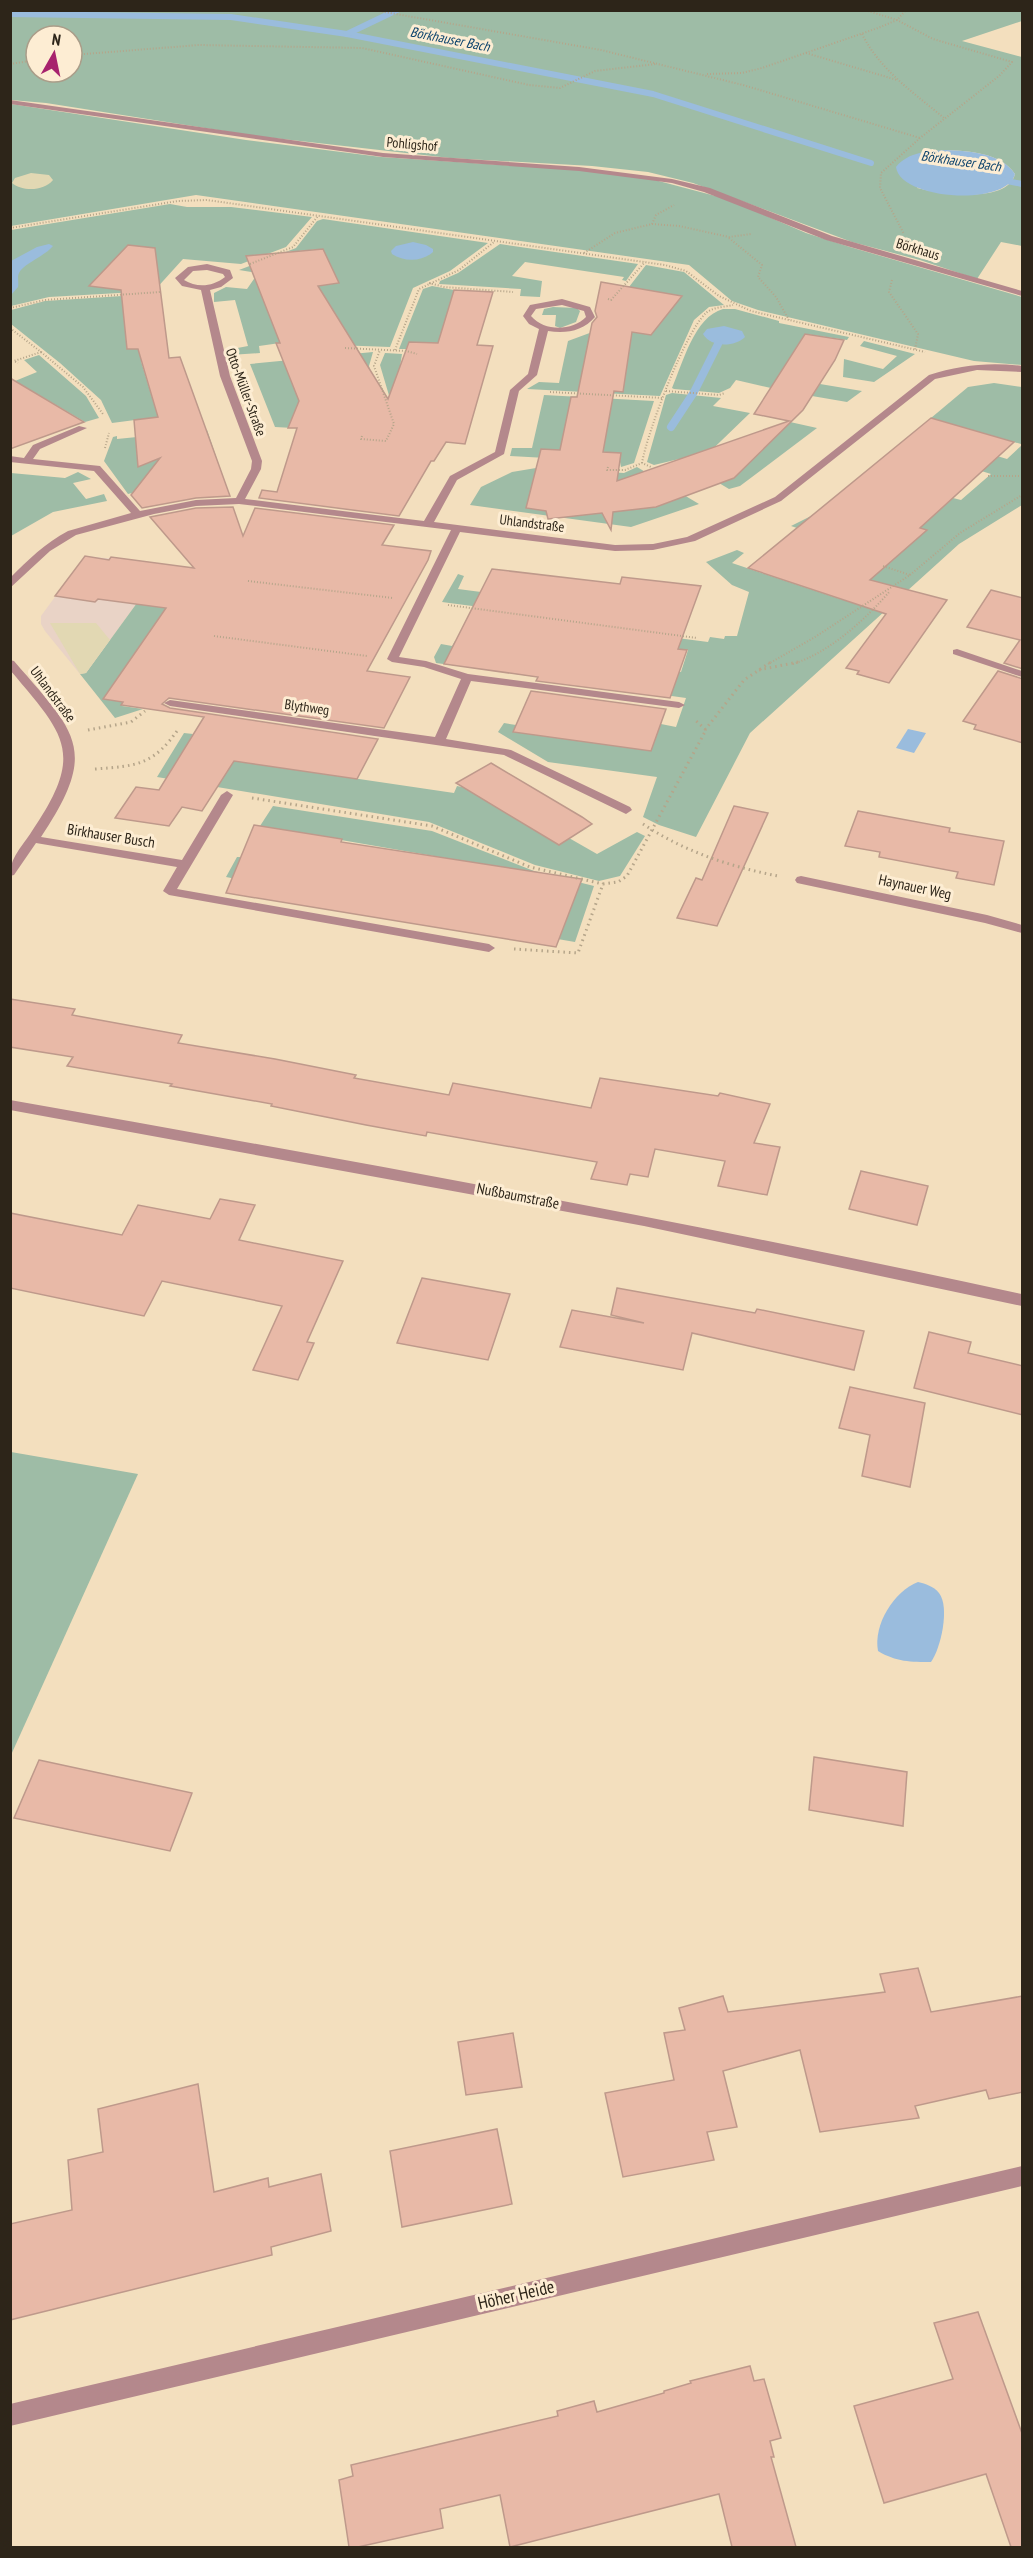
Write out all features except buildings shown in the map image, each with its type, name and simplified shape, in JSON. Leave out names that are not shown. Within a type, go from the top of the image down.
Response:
[{"type":"street","name":"Pohligshof","points":[[10,102],[383,155],[642,175],[707,190],[805,229]]},
{"type":"street","name":"Börkhaus","points":[[805,229],[844,243],[901,257],[1023,294]]},
{"type":"street","points":[[207,267],[227,272],[229,278],[225,282],[205,288],[190,286],[180,281],[179,278],[185,271],[207,267]]},
{"type":"street","name":"Otto-Müller-Straße","points":[[205,288],[211,332],[219,362],[257,460],[256,469],[239,501]]},
{"type":"street","points":[[562,302],[587,309],[591,317],[582,325],[574,328],[544,328],[529,321],[528,311],[541,304],[562,302]]},
{"type":"street","points":[[427,525],[453,478],[498,454],[515,390],[532,375],[544,328]]},
{"type":"street","name":"Uhlandstraße","points":[[10,585],[40,553],[59,539],[138,515],[191,503],[239,501],[615,548],[647,548],[676,544],[778,499],[932,377],[947,371],[978,367],[1023,369]]},
{"type":"street","points":[[27,461],[36,447],[82,428]]},
{"type":"street","points":[[10,459],[97,468],[138,515]]},
{"type":"street","points":[[457,528],[392,659],[426,664],[467,677],[679,705]]},
{"type":"street","points":[[957,652],[1023,674]]},
{"type":"street","name":"Uhlandstraße","points":[[10,663],[57,722],[70,750],[68,772],[53,807],[10,872]]},
{"type":"street","points":[[439,741],[467,677]]},
{"type":"street","name":"Blythweg","points":[[170,704],[507,752],[626,810]]},
{"type":"street","points":[[227,795],[183,864],[169,891],[489,948]]},
{"type":"street","name":"Birkhauser Busch","points":[[33,839],[183,864]]},
{"type":"street","name":"Haynauer Weg","points":[[801,880],[987,919],[1023,929]]},
{"type":"street","name":"Nußbaumstraße","points":[[10,1105],[437,1180],[874,1267],[1023,1300]]},
{"type":"street","name":"Höher Heide","points":[[10,2415],[1023,2176]]},
{"type":"path","points":[[373,10],[601,50],[701,74],[920,138]]},
{"type":"path","points":[[865,10],[897,21],[933,39],[1012,62],[999,76],[944,118],[880,173],[880,188],[910,246],[901,257],[889,292],[918,334],[915,350]]},
{"type":"path","points":[[701,74],[741,73],[897,21],[906,10]]},
{"type":"path","points":[[862,34],[866,44],[900,81],[944,118]]},
{"type":"path","points":[[84,54],[199,45],[362,48],[529,85],[560,88],[595,71],[656,64]]},
{"type":"path","points":[[805,53],[900,81]]},
{"type":"path","points":[[652,224],[656,215],[665,209],[707,190]]},
{"type":"path","points":[[10,228],[192,200],[318,216],[645,262],[686,271],[733,305],[926,352]]},
{"type":"path","points":[[227,272],[293,247],[318,216]]},
{"type":"path","points":[[584,253],[615,233],[652,224],[679,226],[729,237],[805,229]]},
{"type":"path","points":[[729,237],[762,265],[758,277],[771,291],[789,320]]},
{"type":"path","points":[[395,350],[419,289],[459,270],[495,241]]},
{"type":"path","points":[[562,302],[597,303],[598,299],[611,300],[645,262]]},
{"type":"path","points":[[429,283],[444,287],[513,292],[512,298]]},
{"type":"path","points":[[10,308],[45,300],[159,292],[190,286]]},
{"type":"path","points":[[642,463],[663,398],[696,325],[707,312],[733,305]]},
{"type":"path","points":[[10,328],[40,352],[14,361],[18,363]]},
{"type":"path","points":[[345,348],[395,350],[417,354]]},
{"type":"path","points":[[362,436],[361,439],[386,441],[394,424],[374,366],[380,350]]},
{"type":"path","points":[[515,390],[663,398]]},
{"type":"path","points":[[666,391],[719,395],[725,393]]},
{"type":"path","points":[[608,466],[608,470],[625,470],[642,463],[651,467]]},
{"type":"path","points":[[988,476],[1023,476]]},
{"type":"path","points":[[227,795],[432,826],[530,867],[603,884],[618,882],[627,876],[705,730],[744,680],[755,671],[815,637],[893,587],[960,533],[1023,495]]},
{"type":"path","points":[[883,566],[910,575]]},
{"type":"path","points":[[248,581],[420,601],[697,638]]},
{"type":"path","points":[[755,671],[791,665],[812,656],[873,610],[893,587]]},
{"type":"path","points":[[214,636],[392,659]]},
{"type":"path","points":[[679,705],[705,730]]},
{"type":"path","points":[[68,772],[142,765],[158,756],[168,746],[192,706]]},
{"type":"path","points":[[64,735],[131,722],[142,715]]},
{"type":"path","points":[[626,810],[652,831],[686,846],[762,874],[801,880]]},
{"type":"path","points":[[489,948],[578,953],[603,884]]},
{"type":"shaded area","points":[[85,556],[156,563],[145,580],[153,581],[86,673],[80,674],[45,631],[41,624],[41,616]]},
{"type":"green space","points":[[10,11],[1022,11],[1022,21],[962,41],[1022,57],[1022,246],[1001,242],[977,279],[920,260],[852,242],[693,183],[648,172],[592,166],[450,158],[256,136],[46,103],[11,100]],"holes":[[[946,150],[975,152],[993,157],[1009,167],[1015,174],[1010,183],[1000,190],[972,194],[941,193],[917,188]]]},
{"type":"green space","points":[[11,104],[246,140],[381,157],[581,170],[651,179],[727,199],[806,233],[850,247],[1022,297],[1022,365],[974,361],[758,310],[732,301],[689,265],[196,195],[11,226]]},
{"type":"green space","points":[[170,204],[187,207],[231,207],[312,217],[286,247],[241,264],[183,259],[154,291],[49,297],[11,306],[11,230]]},
{"type":"green space","points":[[323,219],[488,243],[450,271],[413,288],[390,347],[280,343],[259,346],[260,353],[230,355],[227,350],[248,346],[235,300],[214,302],[214,293],[226,287],[247,289],[258,273],[239,270],[296,248],[317,221]],"holes":[[[322,249],[339,283],[302,287],[286,252]]]},
{"type":"green space","points":[[500,244],[638,264],[626,281],[622,280],[624,277],[525,262],[512,276],[542,281],[540,297],[520,296],[521,289],[439,284],[440,281],[458,273]]},
{"type":"green space","points":[[646,265],[684,272],[724,305],[709,307],[694,320],[660,396],[527,389],[539,382],[559,383],[568,341],[595,331]]},
{"type":"green space","points":[[432,286],[454,290],[438,343],[409,342],[406,349],[399,349],[423,289]]},
{"type":"green space","points":[[122,296],[127,349],[141,348],[141,361],[158,417],[112,423],[101,400],[60,363],[11,324],[11,310],[45,301]]},
{"type":"green space","points":[[577,308],[580,311],[576,322],[560,328],[555,326],[556,315],[542,315],[544,309]]},
{"type":"green space","points":[[723,309],[735,309],[779,321],[779,323],[849,337],[847,340],[805,334],[771,388],[736,380],[730,388],[719,393],[672,388],[697,331],[704,321]]},
{"type":"green space","points":[[864,341],[915,354],[874,382],[843,377],[844,359],[883,369],[897,356],[860,346]]},
{"type":"green space","points":[[373,352],[369,366],[385,418],[367,432],[275,427],[250,364]]},
{"type":"green space","points":[[385,353],[402,354],[400,367],[445,369],[398,426],[380,365]]},
{"type":"green space","points":[[39,355],[86,396],[99,418],[85,422],[15,381],[37,372],[24,360]]},
{"type":"green space","points":[[994,383],[1022,387],[1021,444],[931,418],[968,387]]},
{"type":"green space","points":[[820,384],[862,391],[847,402],[812,396]]},
{"type":"green space","points":[[672,393],[721,398],[713,406],[750,413],[693,468],[679,459],[654,465],[647,462],[666,395]]},
{"type":"green space","points":[[544,395],[654,401],[634,463],[621,467],[620,462],[510,456],[512,448],[532,448]]},
{"type":"green space","points":[[790,422],[817,428],[740,486],[729,489],[694,468]]},
{"type":"green space","points":[[207,430],[221,471],[128,494],[104,461],[113,437],[117,436],[117,439]]},
{"type":"green space","points":[[915,431],[1007,459],[1022,445],[1022,505],[959,544],[750,733],[696,837],[659,825],[643,817],[657,777],[548,762],[498,732],[504,723],[516,725],[661,724],[676,727],[686,698],[487,670],[492,658],[458,666],[436,663],[434,657],[441,644],[452,646],[455,641],[681,672],[688,650],[604,639],[608,629],[708,642],[710,637],[724,639],[725,636],[737,636],[749,592],[732,585],[706,562],[737,550],[744,553],[732,563],[843,600],[865,581],[809,532],[791,526],[813,515],[926,530],[832,500],[953,498],[961,500],[991,474],[898,445]]},
{"type":"green space","points":[[637,467],[699,504],[631,527],[470,505],[481,487],[512,472],[536,468],[624,473]]},
{"type":"green space","points":[[78,472],[91,479],[73,483],[86,499],[104,494],[107,501],[53,512],[11,536],[11,473],[65,478]]},
{"type":"green space","points":[[161,570],[189,574],[156,623],[159,632],[150,631],[103,699],[123,702],[122,706],[143,709],[115,718],[80,674],[86,673]]},
{"type":"green space","points":[[458,574],[464,576],[458,589],[667,616],[663,631],[442,602]]},
{"type":"green space","points":[[184,733],[193,734],[182,753],[454,793],[457,786],[466,788],[557,844],[569,838],[597,854],[637,832],[645,836],[620,876],[599,881],[535,865],[429,822],[157,777]]},
{"type":"green space","points":[[273,806],[432,831],[534,871],[594,886],[575,942],[226,877],[237,857],[480,864],[260,826]]},
{"type":"green space","points":[[10,1452],[138,1474],[11,1755]]},
{"type":"sand","points":[[31,173],[49,175],[53,180],[49,184],[33,189],[22,188],[12,183],[15,178]]},
{"type":"sand","points":[[50,623],[96,623],[110,640],[86,673],[80,674]]},
{"type":"water","points":[[946,150],[975,152],[993,157],[1009,167],[1015,174],[1008,185],[994,191],[975,195],[954,195],[915,187],[902,178],[896,167],[912,155]]},
{"type":"water","points":[[413,242],[426,245],[433,249],[433,252],[424,258],[413,260],[392,254],[391,251],[396,246]]},
{"type":"water","points":[[49,244],[53,246],[21,270],[18,275],[18,287],[11,295],[11,261],[37,247]]},
{"type":"water","points":[[724,326],[742,331],[745,337],[735,343],[717,344],[703,334],[707,329]]},
{"type":"water","points":[[908,729],[926,733],[914,753],[896,748]]},
{"type":"water","points":[[918,1582],[939,1593],[944,1608],[941,1638],[931,1662],[897,1659],[878,1651],[879,1631],[887,1610],[901,1593]]},
{"type":"waterway","points":[[347,34],[397,10]]},
{"type":"waterway","name":"Börkhauser Bach","points":[[10,14],[231,17],[347,34]]},
{"type":"waterway","name":"Börkhauser Bach","points":[[347,34],[653,94],[871,163]]},
{"type":"waterway","name":"Börkhauser Bach","points":[[997,179],[1022,184]]},
{"type":"waterway","points":[[671,427],[694,392],[718,344]]}]
